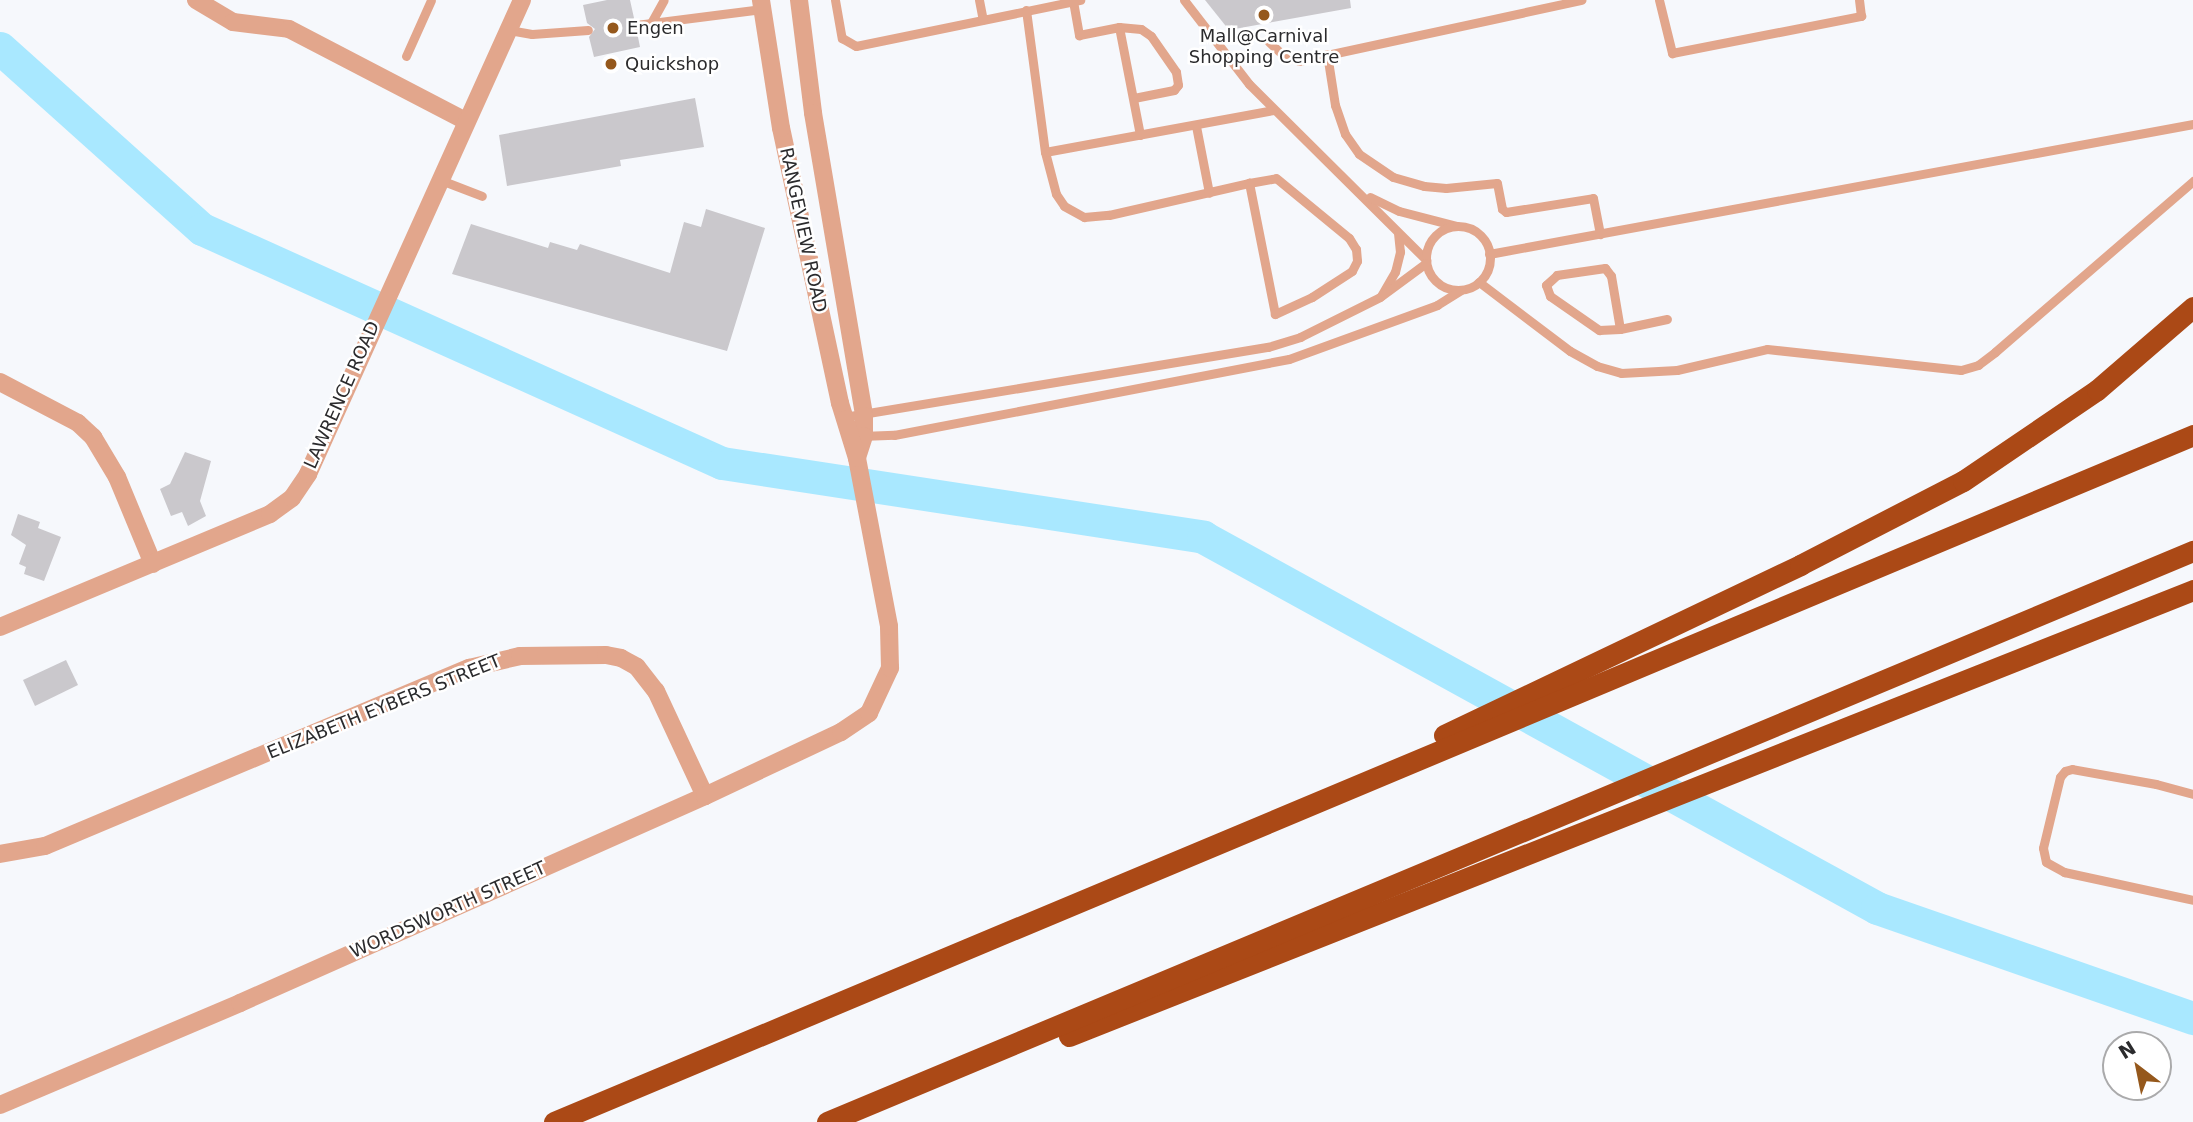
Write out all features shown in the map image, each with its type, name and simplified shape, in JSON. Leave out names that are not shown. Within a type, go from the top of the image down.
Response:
[{"type":"highway","points":[[1498,718],[1539,688],[1824,553],[1963,481],[2097,390],[2193,307]]},
{"type":"highway","points":[[554,1122],[1300,810],[1498,718],[1566,698],[2193,435]]},
{"type":"highway","points":[[827,1122],[2193,551]]},
{"type":"highway","points":[[853,1122],[2193,590]]},
{"type":"highway","points":[[2013,662],[2193,600]]},
{"type":"street","points":[[196,0],[233,22],[280,27],[305,37],[466,121]]},
{"type":"street","name":"LAWRENCE ROAD","points":[[0,627],[270,514],[286,504],[307,474],[522,0]]},
{"type":"street","name":"RANGEVIEW ROAD","points":[[799,0],[813,113],[864,416],[857,436],[857,458],[891,643],[890,668],[881,693]]},
{"type":"street","name":"RANGEVIEW ROAD","points":[[762,5],[781,128],[844,417],[857,436]]},
{"type":"street","points":[[0,382],[78,423],[93,437],[117,477],[153,564]]},
{"type":"street","name":"ELIZABETH EYBERS STREET","points":[[0,854],[45,846],[469,668],[520,656],[606,655],[621,658],[637,667],[656,691],[705,796]]},
{"type":"street","name":"WORDSWORTH STREET","points":[[0,1105],[240,1003],[705,796],[849,728],[869,713],[881,693]]},
{"type":"lane","points":[[406,56],[431,0]]},
{"type":"lane","points":[[650,23],[664,0]]},
{"type":"lane","points":[[835,0],[842,38],[852,46],[1077,1],[1079,35],[1119,27],[1148,33],[1176,72],[1177,88],[1134,98]]},
{"type":"lane","points":[[979,0],[983,20]]},
{"type":"lane","points":[[1184,0],[1249,84],[1273,110],[1362,193],[1426,262]]},
{"type":"lane","points":[[1269,43],[1282,54],[1299,61],[1581,0]]},
{"type":"lane","points":[[1659,0],[1672,53],[1861,16],[1859,0]]},
{"type":"lane","points":[[636,25],[762,5]]},
{"type":"lane","points":[[1026,10],[1045,152],[1058,200],[1069,209],[1084,217],[1209,193],[1249,183],[1276,178],[1349,238],[1356,249],[1357,261],[1352,271],[1312,298],[1275,314],[1249,183]]},
{"type":"lane","points":[[1119,27],[1140,135]]},
{"type":"lane","points":[[509,30],[532,34],[588,30]]},
{"type":"lane","points":[[1327,54],[1335,105],[1345,134],[1359,154],[1382,170],[1393,177],[1424,186],[1497,183],[1502,209],[1506,212],[1593,198],[1600,234]]},
{"type":"lane","points":[[1045,152],[1273,110]]},
{"type":"lane","points":[[1489,254],[2193,124]]},
{"type":"lane","points":[[1196,126],[1209,193]]},
{"type":"lane","points":[[439,179],[482,196]]},
{"type":"lane","points":[[1479,282],[1570,351],[1597,366],[1620,373],[1677,370],[1767,349],[1961,370],[1978,365],[1995,352],[2193,181]]},
{"type":"lane","points":[[857,436],[904,433],[1289,359],[1437,305],[1479,282],[1486,274],[1489,254],[1480,236],[1461,227],[1399,211],[1362,193]]},
{"type":"lane","points":[[1461,227],[1439,233],[1429,245],[1426,262],[1429,272],[1442,286],[1461,290]]},
{"type":"lane","points":[[1380,298],[1395,272],[1400,252],[1398,233]]},
{"type":"lane","points":[[844,417],[864,416],[1268,347],[1300,337],[1380,298],[1426,262]]},
{"type":"lane","points":[[1620,329],[1611,276],[1605,268],[1557,275],[1546,285],[1550,296],[1597,329],[1620,329],[1667,320]]},
{"type":"lane","points":[[2193,794],[2155,783],[2072,769],[2065,771],[2060,777],[2043,848],[2046,862],[2064,872],[2193,900]]},
{"type":"building","points":[[607,0],[630,0],[634,18],[629,27],[637,32],[640,47],[594,57],[589,37],[595,29],[587,23],[583,5]]},
{"type":"building","name":"Mall@Carnival Shopping Centre","points":[[1205,0],[1350,0],[1351,8],[1229,30]]},
{"type":"building","points":[[695,98],[704,147],[620,160],[621,166],[507,186],[499,135]]},
{"type":"building","points":[[706,209],[765,228],[727,351],[452,274],[471,224],[548,248],[550,242],[577,250],[580,244],[670,273],[684,222],[701,227]]},
{"type":"building","points":[[185,452],[211,461],[200,501],[206,516],[188,526],[182,512],[171,516],[160,489],[170,484]]},
{"type":"building","points":[[18,514],[40,522],[38,528],[61,537],[44,581],[24,574],[26,567],[19,564],[26,545],[11,535]]},
{"type":"building","points":[[66,660],[78,685],[35,706],[23,680]]},
{"type":"waterway","points":[[0,48],[202,229],[722,463],[1203,537],[1877,908],[2193,1018]]},
{"type":"place","name":"Mall@Carnival Shopping Centre","points":[[1264,15]]},
{"type":"place","name":"Engen","points":[[613,28]]},
{"type":"place","name":"Quickshop","points":[[611,64]]}]
